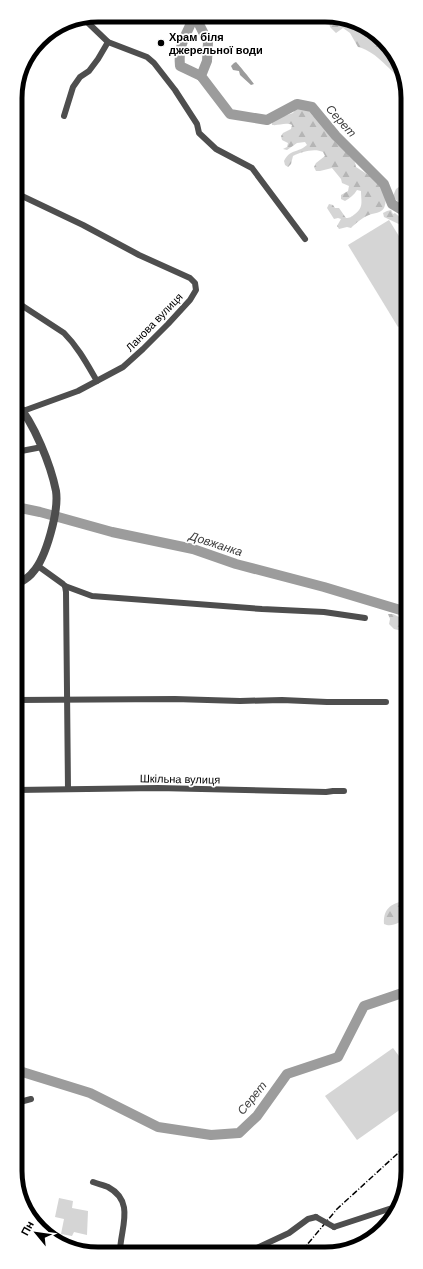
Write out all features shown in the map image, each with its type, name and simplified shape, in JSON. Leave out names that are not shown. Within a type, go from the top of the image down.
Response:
[{"type":"street","points":[[87,23],[108,42],[147,57],[154,63],[194,118],[199,133],[216,149],[252,168],[305,239]]},
{"type":"street","points":[[64,116],[73,87],[80,77],[89,71],[108,42]]},
{"type":"street","name":"Ланова вулиця","points":[[22,196],[83,225],[139,255],[190,278],[195,283],[196,290],[190,300],[144,349],[122,367],[78,391],[44,402],[23,411]]},
{"type":"street","points":[[22,305],[64,333],[70,339],[77,347],[97,381]]},
{"type":"street","points":[[22,582],[33,573],[38,566],[54,521],[56,509],[56,492],[42,447],[23,411]]},
{"type":"street","points":[[22,451],[42,447]]},
{"type":"street","points":[[38,566],[65,586],[92,596],[262,609],[324,612],[365,618]]},
{"type":"street","points":[[65,586],[68,789]]},
{"type":"street","points":[[22,700],[175,698],[240,701],[260,699],[326,702],[386,702]]},
{"type":"street","name":"Шкільна вулиця","points":[[22,790],[158,788],[326,792],[344,791]]},
{"type":"street","points":[[22,1102],[31,1099]]},
{"type":"street","points":[[93,1182],[108,1187],[116,1193],[123,1202],[125,1218],[121,1247]]},
{"type":"street","points":[[259,1247],[289,1233],[308,1219],[316,1217],[334,1227],[391,1208]]},
{"type":"green space","points":[[329,22],[340,23],[363,32],[379,44],[393,64],[398,76],[372,53],[358,47],[350,33],[343,28],[336,33],[330,27]]},
{"type":"green space","points":[[303,107],[313,116],[326,124],[333,140],[354,159],[356,167],[376,180],[387,192],[383,210],[364,217],[351,228],[347,227],[339,229],[337,226],[341,219],[334,219],[327,208],[329,204],[333,205],[335,208],[339,208],[346,218],[350,217],[361,207],[361,191],[357,190],[345,201],[341,199],[341,195],[348,191],[349,186],[342,183],[341,179],[332,168],[316,171],[314,167],[316,163],[325,156],[323,152],[312,150],[300,153],[293,156],[291,164],[288,167],[285,165],[284,161],[286,157],[307,145],[305,142],[297,143],[287,150],[283,149],[287,147],[288,143],[282,140],[281,136],[283,133],[291,129],[292,125],[272,125],[272,120],[293,113],[295,110]]},
{"type":"green space","points":[[401,185],[401,206],[393,196],[396,189]]},
{"type":"green space","points":[[391,210],[393,214],[395,213],[401,218],[401,225],[384,217],[383,213]]},
{"type":"green space","points":[[389,220],[401,239],[401,325],[398,327],[348,245]]},
{"type":"green space","points":[[388,614],[393,614],[401,618],[401,631],[394,629],[389,624],[390,619]]},
{"type":"green space","points":[[401,902],[401,922],[393,925],[384,924],[384,918],[387,910],[393,904]]},
{"type":"green space","points":[[393,1048],[401,1059],[401,1109],[357,1140],[325,1096]]},
{"type":"green space","points":[[59,1198],[73,1201],[72,1208],[88,1211],[87,1235],[74,1232],[72,1236],[61,1234],[64,1219],[56,1217]]},
{"type":"shaded area","points":[[236,62],[254,84],[251,85],[240,75],[239,71],[233,70],[231,66]]},
{"type":"waterway","points":[[192,22],[181,47],[180,66],[201,76]]},
{"type":"waterway","name":"Серет","points":[[198,22],[208,42],[207,61],[201,76],[230,114],[267,120],[297,104],[312,107],[336,136],[384,184],[392,204],[401,209]]},
{"type":"waterway","name":"Довжанка","points":[[22,508],[112,532],[193,549],[236,564],[324,587],[401,610]]},
{"type":"waterway","name":"Серет","points":[[22,1072],[90,1093],[158,1127],[211,1135],[239,1133],[257,1116],[287,1074],[338,1057],[364,1006],[401,993]]},
{"type":"railway","points":[[305,1247],[337,1209],[401,1150]]},
{"type":"place","name":"Храм біля джерельної води","points":[[161,43]]}]
